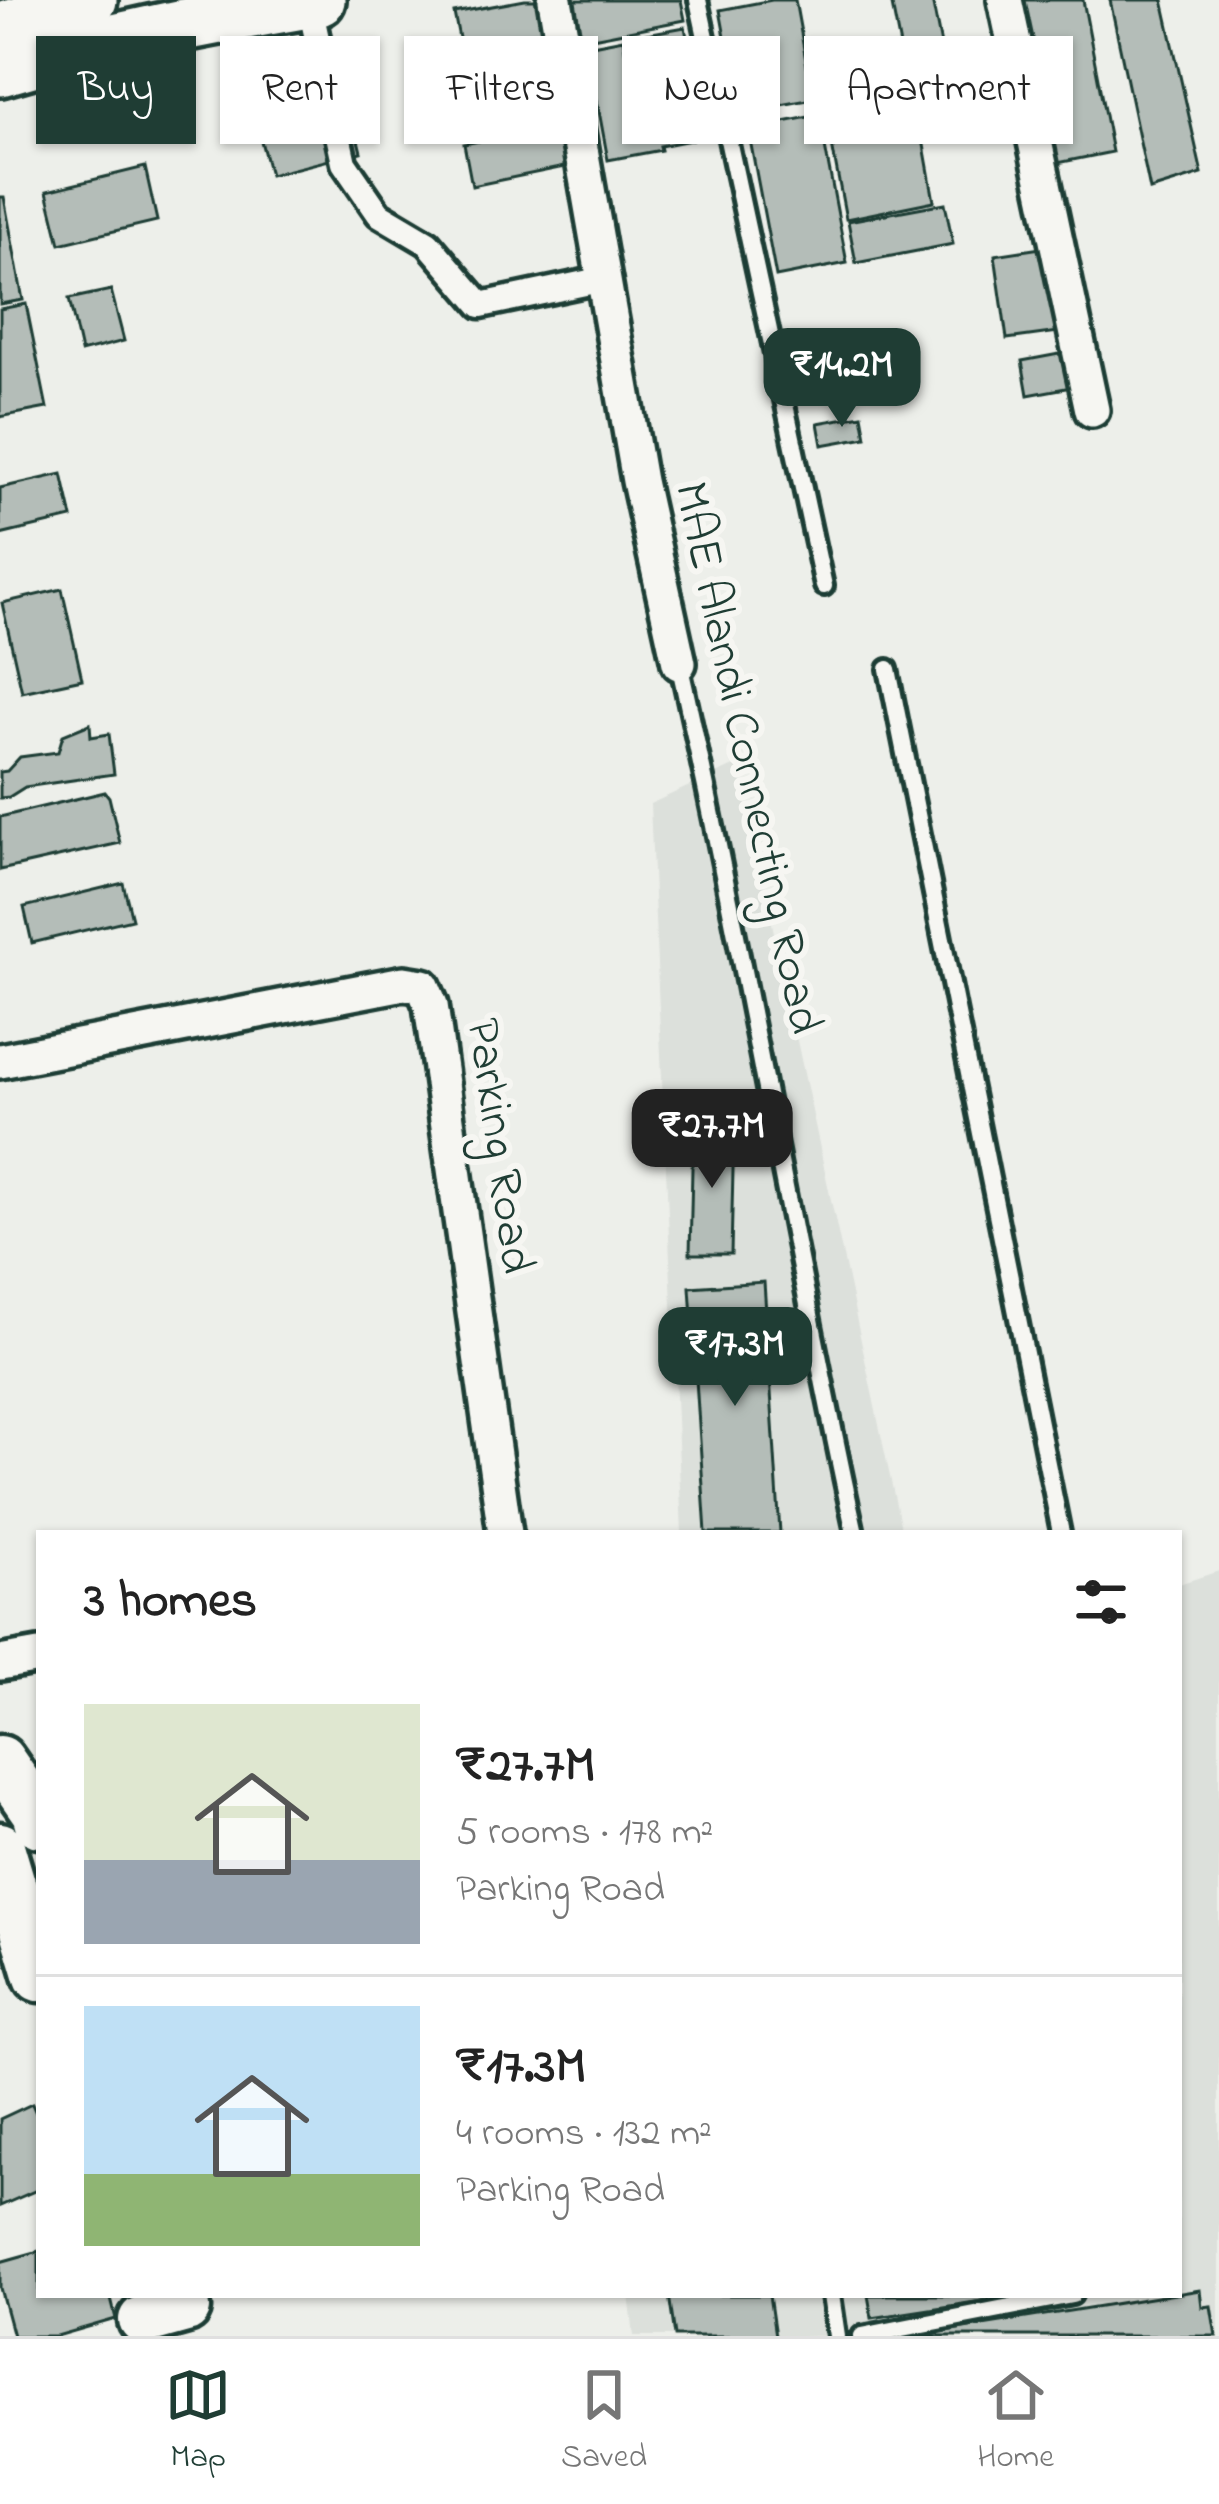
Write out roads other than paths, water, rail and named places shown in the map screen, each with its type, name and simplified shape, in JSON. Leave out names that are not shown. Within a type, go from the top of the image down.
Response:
[{"type":"main road","points":[[0,28],[91,0]]},
{"type":"main road","points":[[0,70],[153,29],[314,1]]},
{"type":"main road","points":[[0,1760],[36,1812]]},
{"type":"main road","points":[[0,1847],[36,1963]]},
{"type":"street","name":"MAE Alandi Connecting Road","points":[[555,0],[639,482],[679,663]]},
{"type":"street","points":[[1005,0],[1092,410]]},
{"type":"street","points":[[314,1],[344,163],[379,214],[428,243],[481,305],[604,279]]},
{"type":"street","name":"Parking Road","points":[[0,1061],[404,983],[423,986],[431,1005],[505,1530]]},
{"type":"street","points":[[0,1663],[36,1657]]},
{"type":"lane","points":[[698,0],[824,586]]},
{"type":"lane","name":"MAE Alandi Connecting Road","points":[[679,663],[715,821],[854,1530]]},
{"type":"lane","points":[[888,669],[1060,1530]]},
{"type":"lane","points":[[831,2298],[837,2336]]},
{"type":"lane","points":[[862,2336],[1057,2298]]}]
